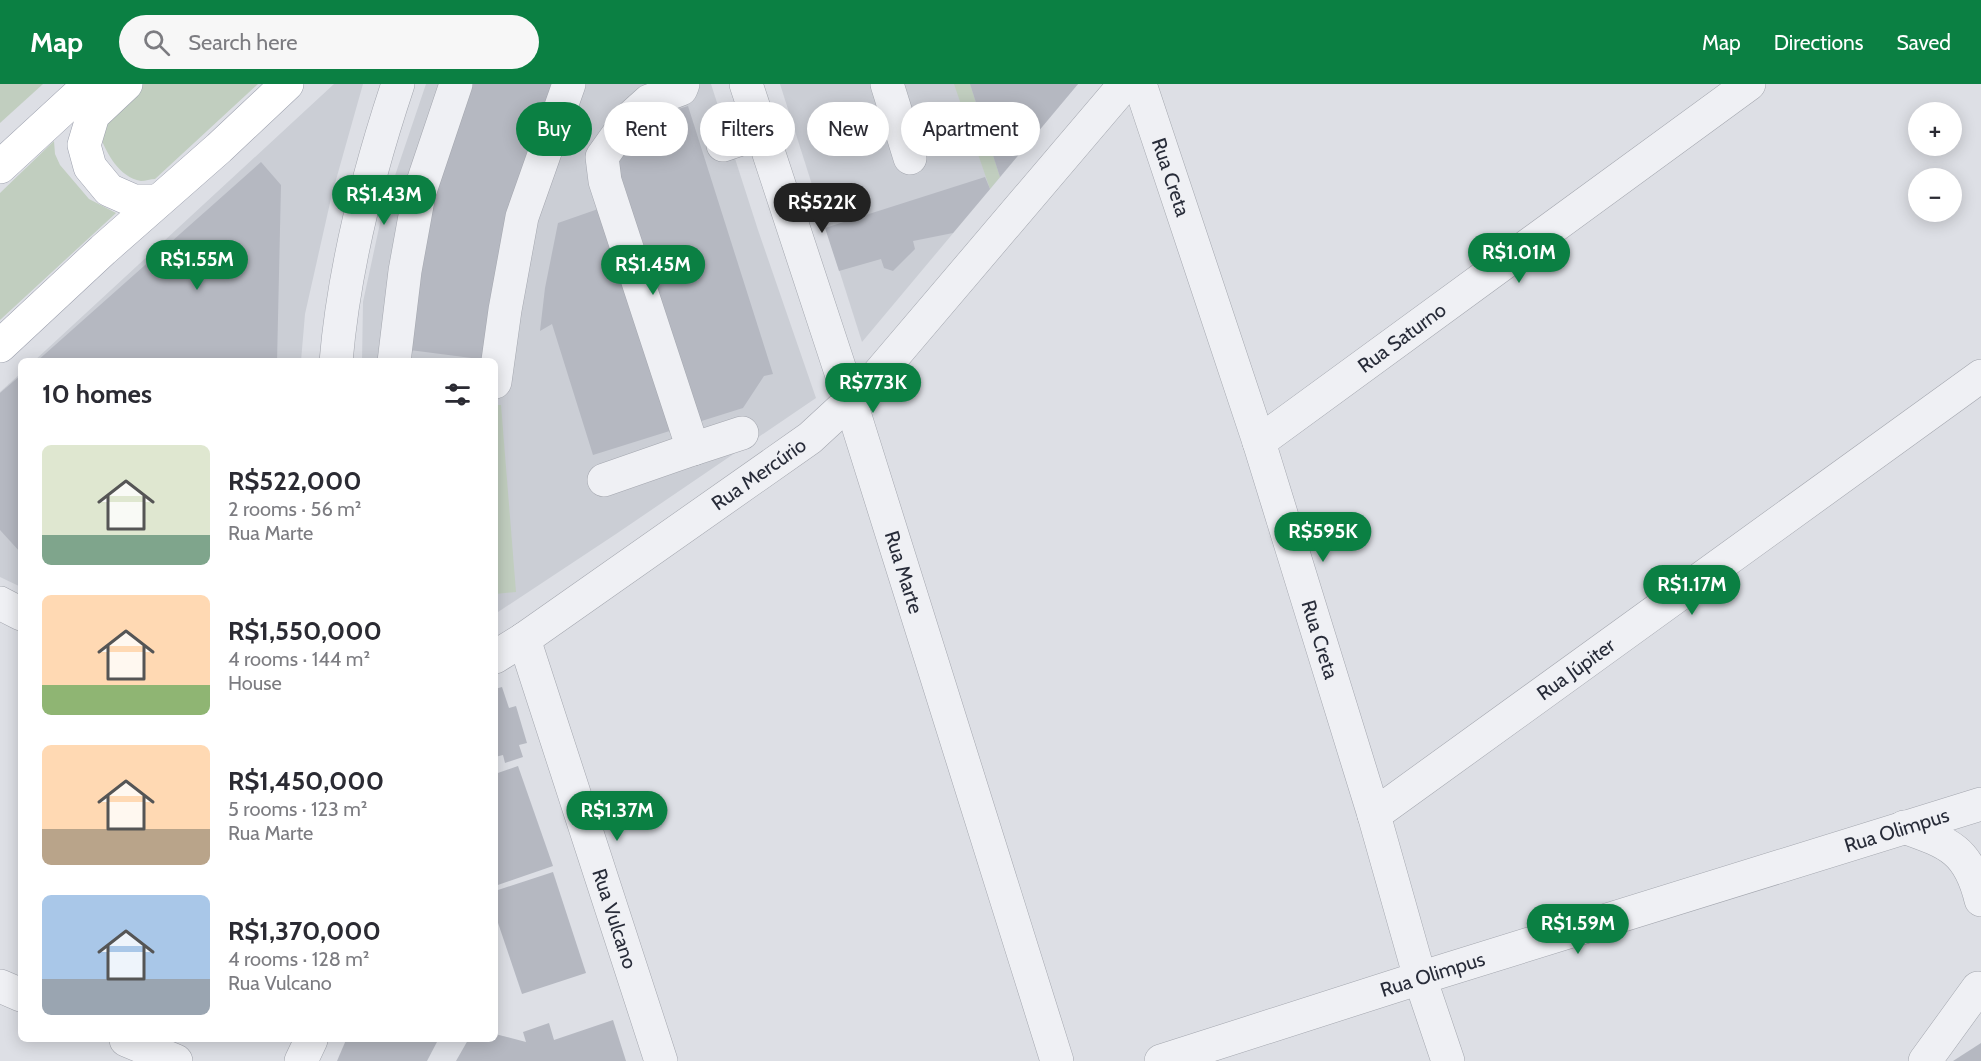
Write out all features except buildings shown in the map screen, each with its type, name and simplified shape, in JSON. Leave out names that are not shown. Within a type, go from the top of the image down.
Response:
[{"type":"main road","points":[[0,167],[90,84]]},
{"type":"main road","points":[[126,84],[93,115],[84,146],[90,167],[110,190],[134,201],[158,201]]},
{"type":"main road","points":[[0,346],[287,84]]},
{"type":"street","points":[[336,358],[340,314],[364,195],[398,84]]},
{"type":"street","points":[[394,358],[405,271],[419,194],[456,84]]},
{"type":"street","points":[[498,360],[522,217],[569,84]]},
{"type":"street","points":[[683,84],[681,89],[649,101],[629,119],[602,157],[605,181],[693,449]]},
{"type":"street","name":"Rua Marte","points":[[746,84],[752,102]]},
{"type":"street","points":[[886,84],[910,158]]},
{"type":"street","name":"Rua Mercúrio","points":[[498,655],[810,438],[875,378],[1125,84]]},
{"type":"street","name":"Rua Creta","points":[[1140,84],[1259,442],[1374,814],[1420,978],[1448,1061]]},
{"type":"street","name":"Rua Saturno","points":[[1259,442],[1749,84]]},
{"type":"street","name":"Rua Marte","points":[[770,156],[850,400],[1057,1061]]},
{"type":"street","name":"Rua Júpiter","points":[[1374,814],[1981,376]]},
{"type":"street","points":[[604,480],[742,433]]},
{"type":"street","points":[[0,603],[18,612]]},
{"type":"street","name":"Rua Vulcano","points":[[524,639],[661,1061]]},
{"type":"street","name":"Rua Olimpus","points":[[1161,1061],[1981,804]]},
{"type":"street","points":[[1904,827],[1939,840],[1955,849],[1971,868],[1977,881],[1981,900]]},
{"type":"street","points":[[1925,1061],[1980,980]]},
{"type":"street","points":[[0,986],[18,994]]},
{"type":"street","points":[[131,1042],[177,1061]]},
{"type":"street","points":[[301,1061],[310,1042]]},
{"type":"shaded area","points":[[334,84],[363,84],[332,194],[305,314],[301,358],[37,358]]},
{"type":"shaded area","points":[[426,84],[711,84],[717,102],[700,102],[700,156],[734,156],[816,398],[498,612],[498,358],[362,358],[363,302],[382,214]]},
{"type":"shaded area","points":[[780,84],[1078,84],[1040,129],[1040,102],[901,102],[901,156],[1018,156],[862,342],[795,131],[795,102],[786,102]]},
{"type":"shaded area","points":[[18,376],[18,586],[0,577],[0,392]]},
{"type":"green space","points":[[0,84],[43,84],[0,123]]},
{"type":"green space","points":[[141,84],[258,84],[155,179],[141,181],[133,179],[120,170],[110,157],[100,136],[107,116]]},
{"type":"green space","points":[[954,84],[970,84],[976,102],[960,102]]},
{"type":"green space","points":[[54,141],[55,154],[60,165],[89,199],[116,213],[0,320],[0,193]]},
{"type":"green space","points":[[979,156],[993,156],[1000,177],[990,189]]},
{"type":"green space","points":[[498,405],[501,405],[516,592],[498,594]]}]
